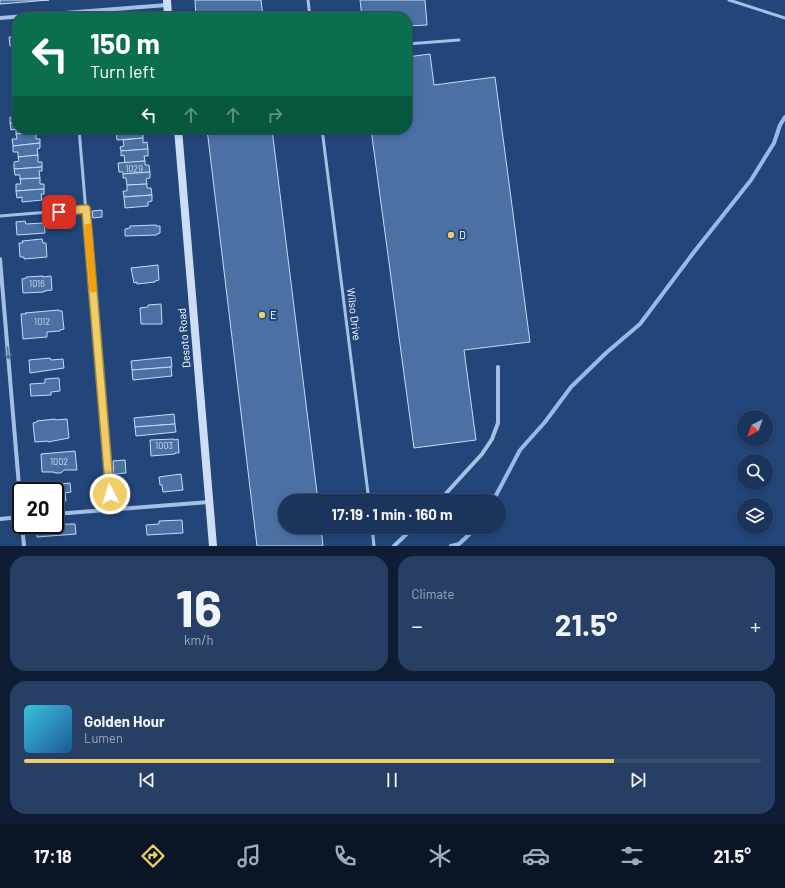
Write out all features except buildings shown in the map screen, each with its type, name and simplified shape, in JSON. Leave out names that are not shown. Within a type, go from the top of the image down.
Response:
[{"type":"street","points":[[92,12],[167,2],[168,12]]},
{"type":"street","points":[[0,18],[12,17]]},
{"type":"street","name":"Desoto Road","points":[[178,134],[213,546]]},
{"type":"street","points":[[0,259],[19,482]]},
{"type":"street","points":[[445,494],[482,454],[492,439],[498,423],[498,367]]},
{"type":"street","points":[[64,513],[209,502]]},
{"type":"street","points":[[0,519],[12,518]]},
{"type":"street","points":[[23,534],[24,546]]},
{"type":"street","points":[[394,546],[407,534]]},
{"type":"lane","points":[[308,0],[309,12]]},
{"type":"lane","points":[[729,0],[785,18]]},
{"type":"lane","points":[[412,44],[459,40]]},
{"type":"lane","points":[[79,134],[111,510]]},
{"type":"lane","name":"Wilso Drive","points":[[323,134],[368,494]]},
{"type":"lane","points":[[0,216],[86,209]]},
{"type":"lane","points":[[373,534],[374,546]]},
{"type":"waterway","points":[[497,494],[520,450],[545,422],[571,387],[606,353],[640,324],[751,180],[774,143],[780,125],[785,117]]},
{"type":"waterway","points":[[451,546],[459,544],[470,534]]},
{"type":"slow traffic","points":[[88,227],[93,289]]},
{"type":"place","name":"D","points":[[451,235]]},
{"type":"place","name":"E","points":[[262,315]]},
{"type":"route","points":[[59,212],[86,209],[110,494]]}]
